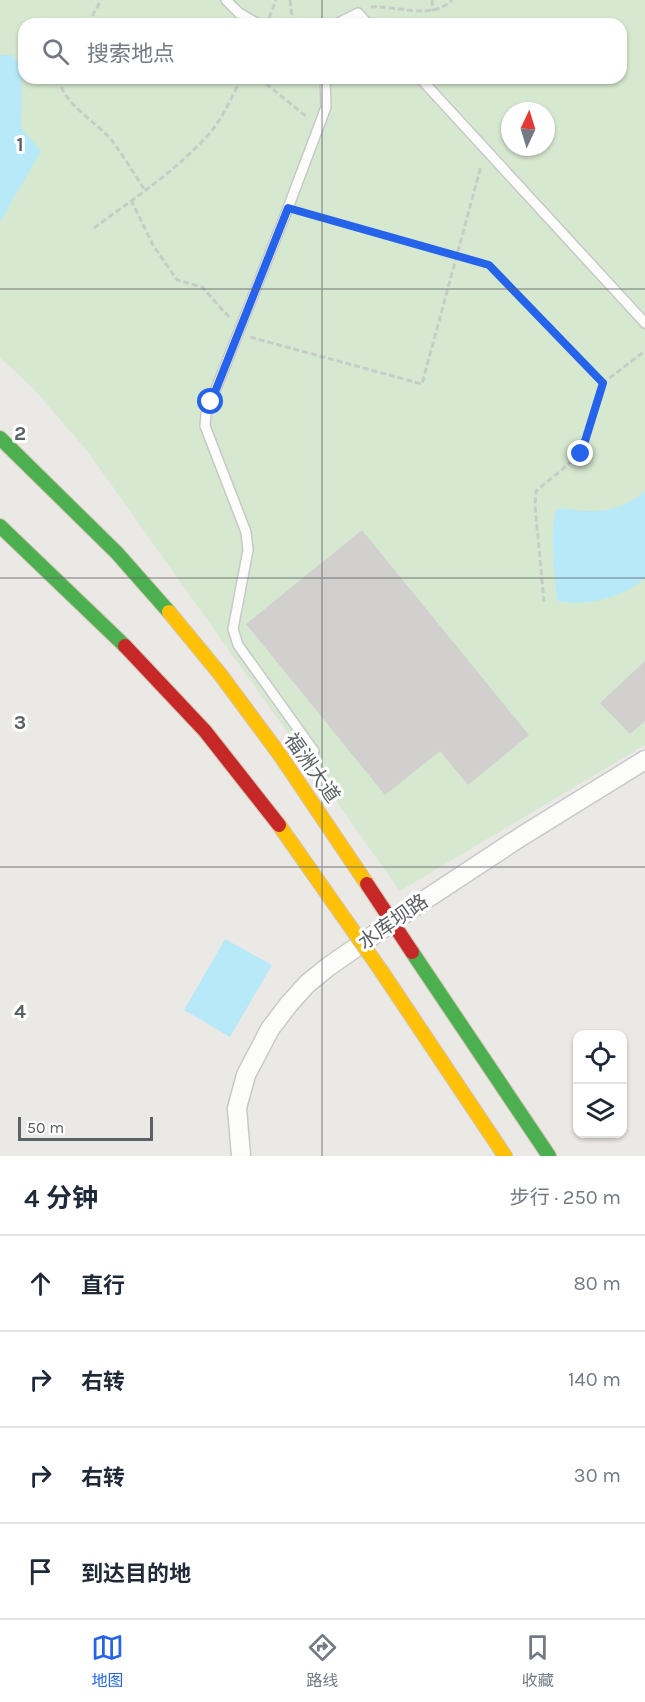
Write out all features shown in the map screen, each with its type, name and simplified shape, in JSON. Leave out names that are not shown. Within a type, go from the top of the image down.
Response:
[{"type":"main road","name":"福洲大道","points":[[0,438],[117,553],[220,674],[280,755],[549,1156]]},
{"type":"main road","points":[[0,526],[125,646],[180,702],[230,760],[320,880],[505,1156]]},
{"type":"street","name":"水库坝路","points":[[241,1156],[237,1108],[246,1075],[270,1029],[307,984],[402,916],[522,836],[645,760]]},
{"type":"lane","points":[[226,0],[248,18]]},
{"type":"lane","points":[[347,18],[357,13],[362,18]]},
{"type":"lane","points":[[314,751],[238,645],[233,629],[248,550],[246,532],[205,426],[208,408],[326,107],[325,84]]},
{"type":"lane","points":[[426,84],[645,323]]},
{"type":"path","points":[[91,18],[101,0]]},
{"type":"path","points":[[268,18],[276,0]]},
{"type":"path","points":[[290,0],[292,18]]},
{"type":"path","points":[[432,0],[433,11]]},
{"type":"path","points":[[357,13],[370,7],[380,6],[433,11],[446,6],[452,0]]},
{"type":"path","points":[[60,84],[66,97],[112,140],[144,190]]},
{"type":"path","points":[[94,228],[179,162],[210,133],[238,84]]},
{"type":"path","points":[[266,84],[318,126]]},
{"type":"path","points":[[422,384],[486,150]]},
{"type":"path","points":[[288,208],[489,265],[603,383]]},
{"type":"path","points":[[544,602],[535,506],[536,491],[581,454],[603,383],[645,351]]},
{"type":"green space","points":[[0,0],[645,0],[645,745],[400,891],[88,452],[32,387],[0,358]]},
{"type":"water","points":[[0,55],[12,55],[18,62],[18,84],[22,84],[21,128],[41,151],[0,222]]},
{"type":"water","points":[[645,491],[645,578],[625,591],[604,599],[581,602],[557,601],[553,544],[556,510],[609,509],[624,505]]},
{"type":"water","points":[[225,939],[272,965],[230,1037],[184,1010]]},
{"type":"building","points":[[362,530],[529,735],[468,785],[440,751],[385,795],[246,624]]},
{"type":"building","points":[[645,661],[645,721],[630,734],[600,703]]},
{"type":"traffic: fast","points":[[0,438],[117,553],[169,612]]},
{"type":"traffic: fast","points":[[0,526],[125,646]]},
{"type":"traffic: fast","points":[[412,952],[549,1156]]},
{"type":"traffic: slow","points":[[169,612],[220,674],[280,755],[367,884]]},
{"type":"traffic: slow","points":[[279,825],[382,972]]},
{"type":"traffic: slow","points":[[382,972],[505,1156]]},
{"type":"traffic: jam","points":[[125,646],[205,731],[279,825]]},
{"type":"traffic: jam","points":[[367,884],[412,952]]},
{"type":"route","points":[[211,402],[288,208],[489,265],[603,383],[581,454]]}]
